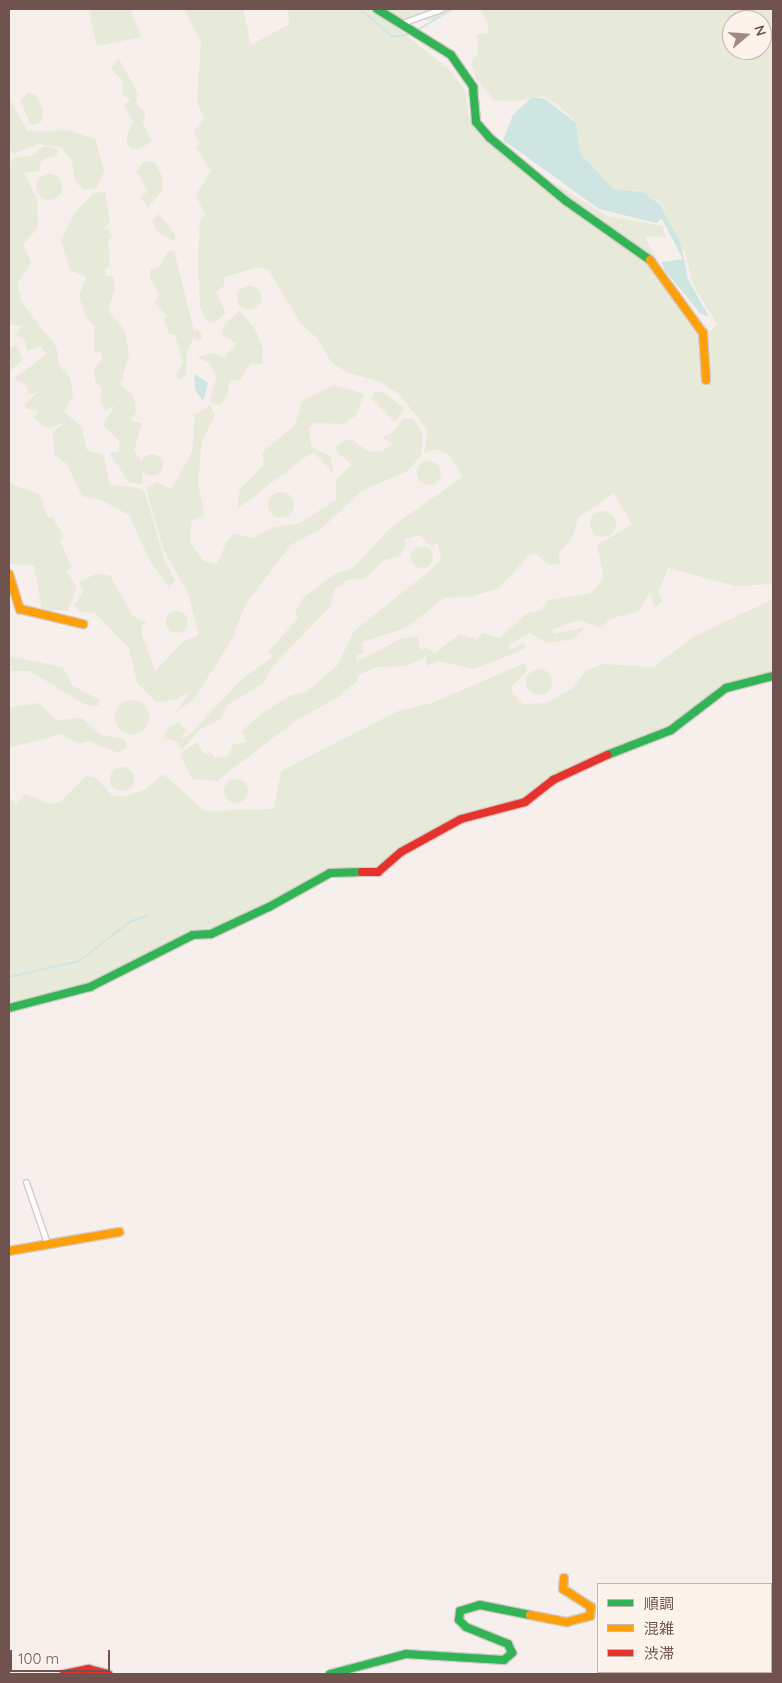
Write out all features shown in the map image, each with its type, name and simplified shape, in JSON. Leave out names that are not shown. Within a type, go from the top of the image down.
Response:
[{"type":"street","points":[[377,9],[451,55],[473,87],[476,122],[490,138],[566,202],[644,252],[703,333],[706,380]]},
{"type":"street","points":[[397,23],[416,20],[441,9]]},
{"type":"street","points":[[9,574],[13,593],[20,609],[83,624]]},
{"type":"street","points":[[9,1008],[90,987],[193,935],[211,934],[269,907],[330,873],[378,872],[401,852],[438,835],[460,819],[525,802],[553,780],[592,761],[671,730],[726,688],[773,676]]},
{"type":"street","points":[[26,1182],[47,1243]]},
{"type":"street","points":[[9,1251],[120,1232]]},
{"type":"street","points":[[330,1674],[381,1657],[406,1654],[504,1660],[512,1653],[508,1644],[466,1627],[459,1620],[460,1611],[480,1605],[553,1621],[590,1616],[591,1607],[563,1589],[564,1578]]},
{"type":"street","points":[[64,1674],[88,1669],[108,1674]]},
{"type":"green space","points":[[89,9],[130,9],[141,37],[97,46]]},
{"type":"green space","points":[[184,9],[243,9],[251,45],[289,24],[288,9],[373,9],[450,70],[465,90],[469,119],[543,176],[607,216],[662,226],[666,238],[645,236],[667,281],[710,331],[717,324],[693,285],[686,255],[660,202],[636,190],[612,190],[578,150],[577,123],[558,105],[543,96],[512,102],[494,100],[476,79],[471,61],[478,54],[477,34],[488,34],[488,22],[480,9],[773,9],[773,584],[735,586],[668,568],[658,593],[663,600],[655,608],[650,593],[638,611],[610,619],[601,628],[579,620],[552,630],[555,634],[586,627],[573,639],[547,643],[530,633],[508,645],[511,649],[525,643],[523,650],[474,669],[437,661],[427,666],[426,656],[407,666],[377,667],[358,675],[358,680],[337,698],[295,721],[217,781],[192,779],[180,754],[197,742],[205,755],[210,751],[215,758],[228,756],[232,745],[246,742],[242,731],[258,716],[289,696],[306,692],[337,666],[354,631],[433,568],[441,559],[438,543],[431,546],[419,535],[403,540],[407,544],[399,557],[384,560],[366,578],[347,580],[335,589],[330,607],[271,668],[264,683],[226,706],[222,718],[199,730],[182,750],[177,742],[164,738],[168,729],[178,722],[186,730],[180,739],[189,735],[243,678],[271,658],[273,655],[268,652],[298,618],[295,611],[304,597],[335,574],[352,569],[391,527],[463,477],[449,455],[435,449],[424,453],[428,431],[400,395],[379,381],[348,373],[331,362],[318,339],[301,324],[268,269],[258,267],[225,277],[224,286],[216,292],[226,313],[214,323],[206,320],[200,306],[198,264],[200,220],[205,215],[196,195],[211,171],[196,147],[200,142],[194,131],[204,118],[197,102],[201,42]],"holes":[[[614,493],[632,524],[597,545],[604,578],[591,593],[549,600],[539,611],[527,613],[500,638],[482,633],[477,640],[460,634],[435,653],[426,647],[421,651],[418,636],[400,639],[357,662],[356,656],[364,652],[362,642],[406,628],[444,598],[471,597],[499,588],[529,555],[534,553],[550,565],[560,564],[559,553],[574,534],[578,518]]]},
{"type":"green space","points":[[388,9],[454,9],[431,20],[399,19]]},
{"type":"green space","points":[[119,59],[138,93],[136,104],[143,109],[146,118],[142,122],[152,141],[138,150],[130,148],[126,139],[133,121],[124,106],[130,99],[122,94],[124,83],[111,68]]},
{"type":"green space","points":[[28,92],[37,96],[43,111],[41,122],[31,125],[20,101]]},
{"type":"green space","points":[[9,98],[27,131],[68,130],[95,139],[104,171],[97,188],[85,190],[75,182],[72,161],[61,147],[38,144],[13,154],[9,148]]},
{"type":"green space","points":[[44,146],[59,149],[56,156],[42,160],[39,171],[24,173],[37,199],[38,228],[23,244],[31,263],[17,284],[22,302],[57,348],[58,364],[70,378],[73,395],[64,412],[81,426],[87,450],[104,455],[110,485],[139,488],[145,493],[165,561],[175,580],[169,588],[150,561],[129,515],[101,500],[82,496],[67,464],[55,455],[52,432],[66,422],[48,428],[34,418],[39,411],[26,409],[25,404],[39,392],[28,394],[27,386],[14,379],[46,354],[41,346],[27,351],[25,341],[16,334],[22,326],[9,325],[9,165],[13,158],[32,156]]},
{"type":"green space","points":[[145,161],[154,162],[162,176],[163,189],[148,208],[141,197],[148,191],[136,171]]},
{"type":"green space","points":[[49,174],[58,178],[62,187],[58,196],[49,200],[40,196],[36,187],[40,178]]},
{"type":"green space","points":[[105,192],[110,222],[102,231],[108,229],[112,235],[108,242],[110,265],[105,269],[106,275],[114,277],[115,288],[108,310],[125,331],[129,356],[120,384],[134,396],[136,412],[131,421],[142,423],[134,451],[141,460],[143,485],[129,482],[109,453],[119,452],[119,441],[103,425],[115,406],[105,410],[100,397],[103,390],[95,381],[94,368],[103,358],[100,352],[94,353],[95,328],[85,315],[79,296],[86,277],[70,270],[61,240],[75,212],[93,193]]},
{"type":"green space","points":[[159,214],[175,235],[174,241],[157,232],[152,221]]},
{"type":"green space","points":[[174,250],[194,331],[198,329],[203,338],[198,341],[194,337],[187,352],[186,374],[180,380],[176,375],[183,363],[175,335],[169,334],[164,320],[167,316],[155,303],[159,294],[150,277],[150,270],[160,266],[167,252]]},
{"type":"green space","points":[[249,286],[257,290],[261,298],[257,306],[249,310],[241,306],[237,298],[241,290]]},
{"type":"green space","points":[[240,310],[256,331],[263,349],[262,365],[251,363],[240,380],[229,381],[228,393],[220,406],[209,401],[217,376],[209,363],[197,357],[214,353],[224,357],[237,344],[222,334],[224,325]]},
{"type":"green space","points":[[17,345],[23,359],[9,372],[9,347]]},
{"type":"green space","points":[[334,385],[364,394],[356,416],[344,424],[315,423],[309,428],[311,446],[331,457],[334,475],[315,453],[308,455],[237,509],[240,489],[264,465],[262,452],[295,425],[302,401]]},
{"type":"green space","points":[[375,392],[383,392],[404,408],[395,422],[371,398]]},
{"type":"green space","points":[[210,405],[215,415],[202,442],[198,484],[204,514],[191,522],[190,543],[204,561],[217,564],[228,539],[235,534],[253,538],[274,527],[298,524],[336,500],[336,480],[352,465],[337,452],[336,447],[342,442],[351,439],[369,452],[383,450],[393,444],[382,438],[394,431],[403,418],[414,419],[423,434],[421,456],[406,472],[363,490],[322,528],[291,545],[246,603],[232,639],[194,699],[175,713],[188,696],[187,692],[178,699],[157,703],[137,683],[129,648],[95,613],[80,612],[74,605],[83,593],[79,582],[96,574],[110,575],[132,615],[147,623],[141,626],[142,635],[155,671],[184,641],[199,635],[188,593],[164,551],[146,488],[157,482],[171,489],[192,452],[195,415]]},
{"type":"green space","points":[[152,454],[160,457],[163,465],[160,473],[152,476],[144,473],[141,465],[144,457]]},
{"type":"green space","points":[[429,461],[438,464],[441,473],[438,482],[429,485],[420,482],[417,473],[420,464]]},
{"type":"green space","points":[[9,483],[39,494],[48,518],[52,517],[64,536],[60,541],[72,568],[66,571],[77,587],[68,611],[42,609],[34,566],[9,564]]},
{"type":"green space","points":[[281,492],[290,496],[294,505],[290,514],[281,518],[272,514],[268,505],[272,496]]},
{"type":"green space","points":[[603,511],[612,515],[616,524],[612,533],[603,537],[594,533],[590,524],[594,515]]},
{"type":"green space","points":[[422,546],[430,549],[433,557],[430,565],[422,568],[414,565],[411,557],[414,549]]},
{"type":"green space","points":[[773,599],[773,672],[730,684],[668,729],[592,758],[526,799],[460,816],[377,869],[333,869],[269,904],[134,960],[88,984],[9,1005],[9,796],[16,805],[25,794],[50,804],[60,802],[86,776],[96,778],[112,795],[123,797],[144,790],[163,774],[205,811],[274,809],[281,771],[398,711],[432,703],[525,663],[527,671],[512,686],[512,693],[523,704],[547,703],[571,689],[587,670],[603,664],[653,667],[695,636]]},
{"type":"green space","points":[[173,611],[181,611],[188,618],[188,626],[181,633],[173,633],[166,626],[166,618]]},
{"type":"green space","points":[[9,656],[63,667],[73,686],[100,700],[99,707],[84,704],[30,671],[12,671]]},
{"type":"green space","points":[[539,669],[548,673],[552,682],[548,691],[539,695],[530,691],[526,682],[530,673]]},
{"type":"green space","points":[[132,700],[139,701],[144,705],[148,710],[148,724],[144,729],[139,733],[132,734],[125,733],[120,729],[116,724],[115,717],[116,710],[120,705],[125,701]]},
{"type":"green space","points":[[38,703],[57,720],[82,718],[101,735],[124,739],[127,748],[118,753],[90,741],[79,744],[62,734],[9,748],[9,708]]},
{"type":"green space","points":[[122,767],[130,771],[134,779],[130,787],[122,791],[114,787],[110,779],[114,771]]},
{"type":"green space","points":[[236,779],[245,782],[248,791],[245,800],[236,803],[227,800],[224,791],[227,782]]},
{"type":"shaded area","points":[[532,97],[545,99],[576,123],[580,153],[613,189],[642,192],[660,204],[681,244],[688,279],[709,317],[700,313],[664,269],[662,262],[683,259],[662,219],[656,223],[599,209],[503,140],[513,115]]},
{"type":"shaded area","points":[[194,374],[208,383],[203,401],[195,389]]},
{"type":"waterway","points":[[360,9],[393,37],[413,34]]},
{"type":"waterway","points":[[416,31],[452,9]]},
{"type":"waterway","points":[[9,977],[79,961],[131,921],[149,915]]},
{"type":"traffic: fast","points":[[377,9],[451,55],[473,87],[476,122],[490,138],[566,201],[650,260]]},
{"type":"traffic: fast","points":[[607,755],[671,730],[726,688],[773,676]]},
{"type":"traffic: fast","points":[[9,1008],[90,987],[193,935],[211,934],[269,907],[330,873],[362,872]]},
{"type":"traffic: fast","points":[[330,1674],[406,1654],[504,1660],[512,1653],[508,1644],[466,1627],[459,1620],[460,1611],[480,1605],[530,1615]]},
{"type":"traffic: slow","points":[[650,260],[703,333],[706,380]]},
{"type":"traffic: slow","points":[[9,574],[20,609],[83,624]]},
{"type":"traffic: slow","points":[[9,1251],[119,1232]]},
{"type":"traffic: slow","points":[[530,1615],[567,1622],[590,1616],[591,1607],[563,1589],[564,1578]]},
{"type":"traffic: jam","points":[[362,872],[378,872],[401,852],[461,819],[525,802],[553,780],[607,755]]},
{"type":"traffic: jam","points":[[64,1674],[88,1669],[108,1674]]}]
